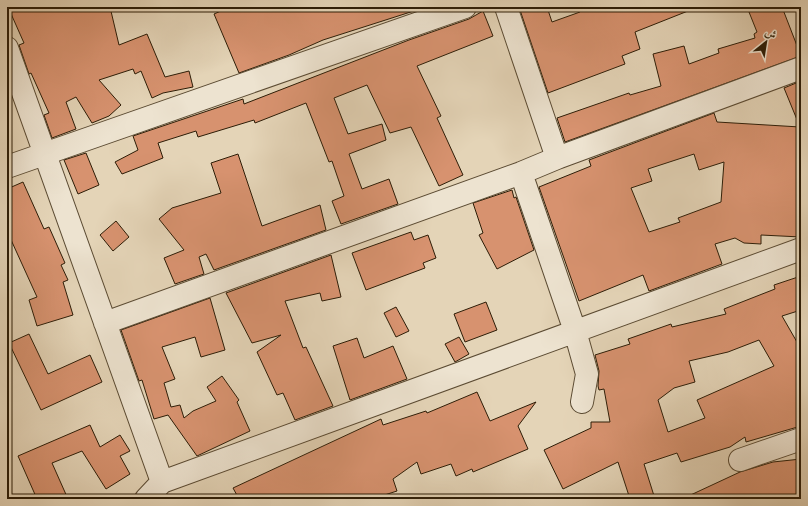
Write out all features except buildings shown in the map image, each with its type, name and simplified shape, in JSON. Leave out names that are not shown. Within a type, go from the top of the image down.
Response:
[{"type":"street","points":[[7,167],[465,7]]},
{"type":"street","points":[[506,7],[557,158]]},
{"type":"street","points":[[7,48],[162,482]]},
{"type":"street","points":[[105,323],[521,172],[801,68]]},
{"type":"street","points":[[521,172],[575,331],[587,374],[582,402]]},
{"type":"street","points":[[146,499],[162,482],[801,249]]},
{"type":"street","points":[[740,460],[801,439]]}]
